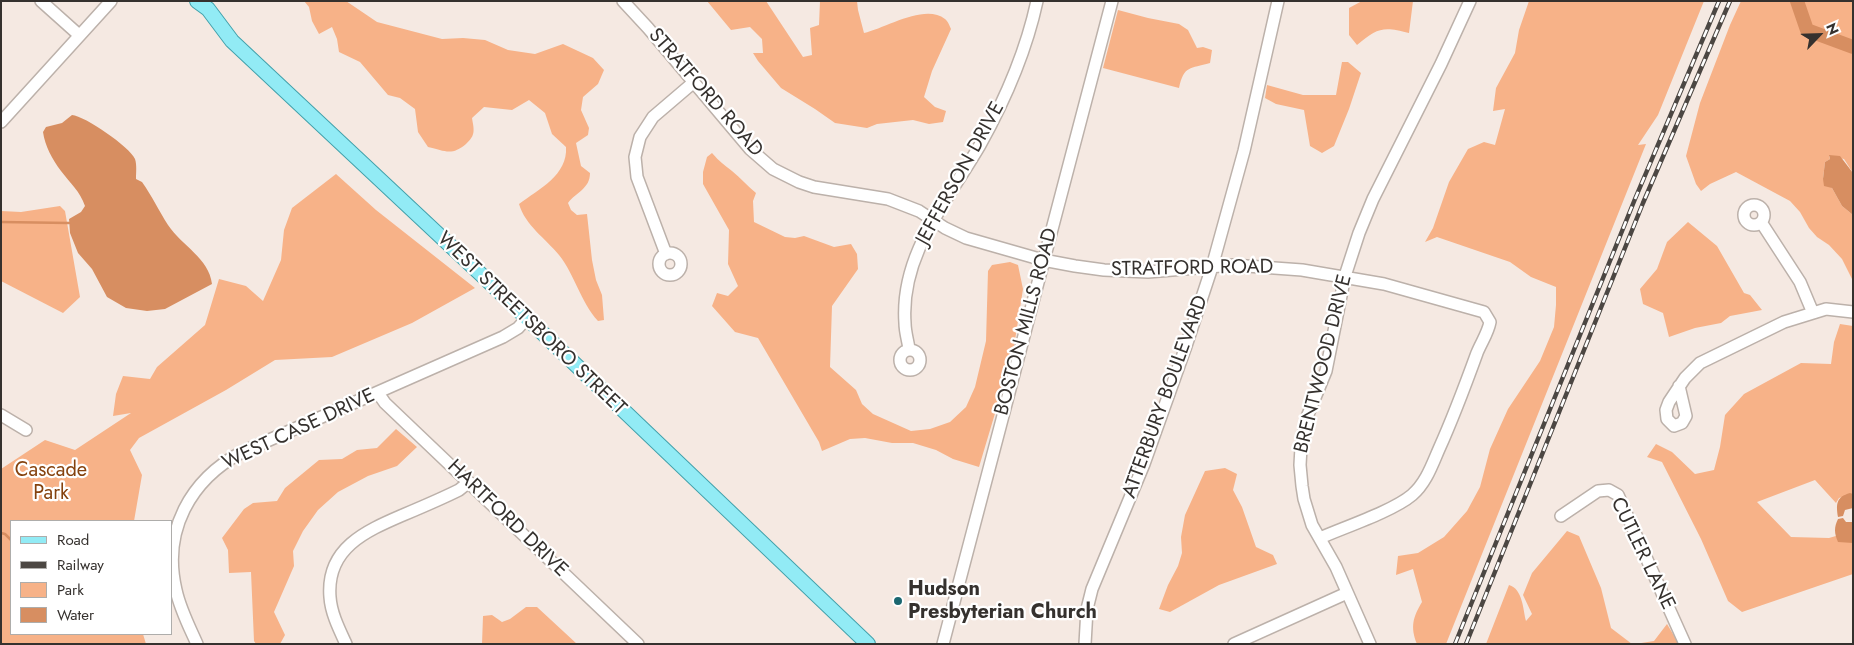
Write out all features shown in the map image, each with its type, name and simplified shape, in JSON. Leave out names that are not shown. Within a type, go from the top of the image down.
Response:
[{"type":"main road","name":"WEST STREETSBORO STREET","points":[[198,1],[208,9],[232,40],[527,318],[868,644]]},
{"type":"street","points":[[41,1],[79,36]]},
{"type":"street","points":[[1,122],[110,1]]},
{"type":"street","name":"STRATFORD ROAD","points":[[623,1],[644,22],[762,161],[785,176],[814,187],[888,200],[919,210],[953,233],[1043,260],[1104,270],[1130,272],[1233,265],[1277,267],[1344,276],[1393,286],[1484,312],[1490,322],[1489,330],[1480,345],[1445,437],[1428,475],[1412,495],[1399,504],[1320,538]]},
{"type":"street","name":"JEFFERSON DRIVE","points":[[909,349],[905,323],[907,284],[914,258],[933,220],[980,145],[1002,102],[1020,59],[1037,1]]},
{"type":"street","name":"BOSTON MILLS ROAD","points":[[943,644],[1112,1]]},
{"type":"street","name":"ATTERBURY BOULEVARD","points":[[1085,644],[1087,609],[1092,589],[1144,464],[1185,350],[1227,218],[1278,1]]},
{"type":"street","name":"BRENTWOOD DRIVE","points":[[1370,644],[1336,567],[1312,525],[1304,500],[1300,465],[1301,448],[1307,417],[1326,371],[1344,276],[1372,200],[1442,64],[1470,1]]},
{"type":"street","points":[[666,254],[636,177],[635,158],[640,137],[648,123],[694,82]]},
{"type":"street","points":[[1761,222],[1800,282],[1813,313]]},
{"type":"street","points":[[1679,386],[1700,363],[1784,322],[1826,309],[1853,312]]},
{"type":"street","name":"WEST CASE DRIVE","points":[[197,644],[179,602],[172,569],[176,532],[186,504],[206,477],[227,460],[508,335],[527,318]]},
{"type":"street","name":"HARTFORD DRIVE","points":[[378,393],[385,403],[638,644]]},
{"type":"street","points":[[1,415],[26,430]]},
{"type":"street","points":[[346,644],[333,613],[330,596],[331,578],[336,564],[345,549],[365,532],[459,490],[469,482]]},
{"type":"street","name":"CUTLER LANE","points":[[1560,516],[1598,492],[1609,490],[1618,495],[1685,644]]},
{"type":"street","points":[[1234,644],[1347,592]]},
{"type":"green space","points":[[304,1],[346,1],[377,22],[442,39],[485,40],[508,50],[535,54],[563,44],[593,58],[604,70],[598,84],[583,97],[581,110],[589,128],[588,135],[576,143],[581,166],[590,173],[588,183],[568,203],[571,210],[577,215],[587,214],[592,260],[596,280],[602,295],[604,320],[598,321],[592,313],[565,263],[526,219],[519,204],[551,180],[562,166],[565,157],[566,147],[552,134],[545,113],[529,100],[512,110],[484,107],[472,118],[473,135],[461,148],[448,152],[428,147],[418,132],[415,109],[400,98],[388,95],[360,62],[339,52],[337,39],[332,27],[319,34],[312,21],[309,7]]},
{"type":"green space","points":[[707,1],[766,1],[803,57],[812,55],[810,28],[819,25],[820,1],[857,1],[864,33],[916,15],[937,15],[945,19],[951,29],[932,71],[924,97],[935,107],[946,111],[943,122],[929,124],[913,120],[877,124],[867,128],[835,123],[781,88],[753,53],[763,53],[762,39],[750,27],[731,30]]},
{"type":"green space","points":[[1362,1],[1413,1],[1409,33],[1386,29],[1381,30],[1370,35],[1357,45],[1349,35],[1349,8]]},
{"type":"green space","points":[[1529,1],[1704,1],[1658,115],[1638,145],[1646,144],[1446,644],[1417,644],[1413,627],[1416,613],[1422,602],[1413,569],[1396,575],[1398,556],[1418,553],[1444,537],[1467,511],[1480,487],[1490,449],[1508,409],[1540,361],[1554,327],[1556,287],[1531,277],[1510,262],[1437,237],[1425,242],[1433,228],[1449,182],[1468,149],[1484,142],[1495,145],[1505,109],[1493,111],[1496,88],[1515,53],[1519,30]]},
{"type":"green space","points":[[1741,1],[1853,1],[1853,173],[1844,159],[1829,156],[1830,159],[1825,162],[1823,179],[1832,188],[1842,206],[1853,215],[1853,281],[1842,259],[1829,245],[1817,237],[1790,201],[1736,172],[1710,184],[1701,191],[1696,184],[1686,156],[1700,103]]},
{"type":"green space","points":[[1118,10],[1179,24],[1188,30],[1197,48],[1203,47],[1212,50],[1210,63],[1189,69],[1183,75],[1179,88],[1103,68]]},
{"type":"green space","points":[[1342,62],[1348,62],[1361,73],[1334,146],[1322,153],[1310,146],[1304,110],[1276,104],[1265,98],[1267,85],[1303,95],[1336,95]]},
{"type":"green space","points":[[712,153],[756,193],[753,201],[754,222],[785,237],[795,238],[804,236],[834,247],[851,244],[857,254],[858,269],[832,306],[830,367],[856,390],[862,404],[873,414],[911,431],[930,429],[950,422],[966,407],[975,387],[986,341],[988,271],[992,265],[1010,262],[1018,265],[1023,289],[1013,353],[979,467],[913,443],[892,443],[865,438],[850,439],[822,451],[819,442],[758,338],[735,332],[712,306],[717,293],[728,296],[738,286],[728,264],[729,230],[703,184],[703,172],[707,157]]},
{"type":"green space","name":"Cascade Park","points":[[336,174],[376,210],[475,288],[412,323],[332,357],[275,360],[226,390],[139,438],[130,450],[142,475],[134,520],[10,520],[10,635],[143,635],[146,644],[1,644],[1,469],[45,440],[75,450],[131,413],[113,416],[116,394],[123,376],[150,379],[157,367],[205,325],[219,279],[246,286],[263,301],[281,260],[284,230],[292,208]]},
{"type":"green space","points":[[60,206],[65,211],[80,297],[63,313],[1,281],[1,211],[21,212]]},
{"type":"green space","points":[[1688,222],[1717,246],[1744,293],[1750,295],[1762,310],[1730,316],[1721,323],[1695,328],[1669,337],[1663,313],[1643,304],[1640,289],[1657,269],[1667,242]]},
{"type":"green space","points":[[1840,324],[1853,326],[1853,494],[1839,498],[1836,503],[1815,480],[1757,502],[1791,537],[1829,538],[1853,531],[1853,574],[1742,612],[1728,601],[1701,539],[1662,462],[1647,457],[1656,444],[1672,452],[1695,474],[1714,470],[1725,415],[1744,394],[1801,363],[1831,364],[1834,342]]},
{"type":"green space","points":[[396,429],[417,447],[397,466],[368,476],[338,492],[318,510],[303,531],[293,551],[294,566],[274,612],[285,635],[280,644],[256,644],[254,641],[251,572],[229,573],[228,550],[222,538],[244,509],[253,503],[277,501],[285,488],[319,460],[342,459],[357,450],[377,448]]},
{"type":"green space","points":[[1225,468],[1237,474],[1233,490],[1242,507],[1256,547],[1273,555],[1277,564],[1219,585],[1170,612],[1159,609],[1182,553],[1181,537],[1185,515],[1205,471]]},
{"type":"green space","points":[[1567,531],[1579,536],[1601,588],[1611,628],[1632,644],[1486,644],[1509,585],[1514,587],[1520,595],[1526,621],[1532,614],[1523,595],[1532,573]]},
{"type":"green space","points":[[526,607],[537,607],[577,644],[482,644],[483,616],[492,615],[502,622],[510,619]]},
{"type":"green space","points":[[1667,624],[1679,644],[1635,644],[1654,641]]},
{"type":"water","points":[[72,115],[96,126],[125,147],[131,154],[136,161],[136,179],[142,182],[168,225],[206,267],[212,284],[165,309],[147,311],[126,308],[107,297],[92,269],[78,253],[70,233],[69,219],[81,212],[85,206],[78,191],[55,162],[47,147],[43,132],[46,127],[62,123]]},
{"type":"water","points":[[1829,155],[1840,156],[1853,173],[1853,215],[1842,206],[1832,188],[1824,186],[1825,162],[1830,159]]},
{"type":"water","points":[[1850,493],[1853,494],[1853,508],[1845,510],[1843,516],[1838,517],[1838,502],[1842,497]]},
{"type":"water","points":[[1843,518],[1846,522],[1853,522],[1853,543],[1838,542],[1835,530],[1836,525],[1838,519]]},
{"type":"waterway","points":[[1797,1],[1807,30],[1853,47]]},
{"type":"waterway","points":[[1,222],[69,223]]},
{"type":"waterway","points":[[1,533],[10,539]]},
{"type":"railway","points":[[1455,644],[1635,199],[1719,1]]},
{"type":"railway","points":[[1466,644],[1643,203],[1730,1]]},
{"type":"place","name":"Hudson Presbyterian Church","points":[[898,601]]}]
